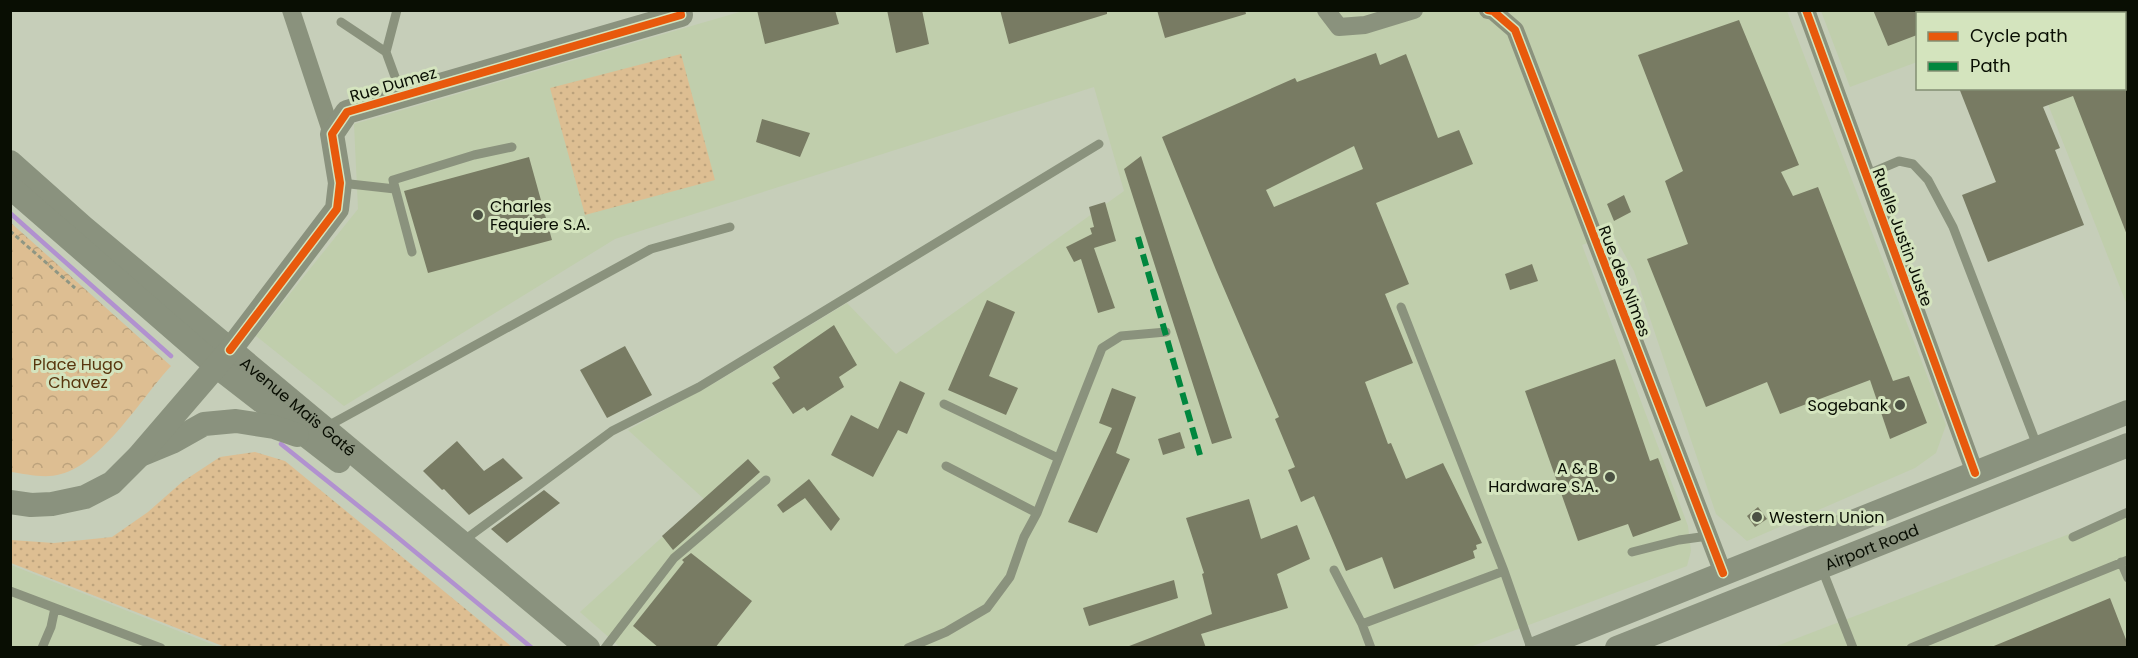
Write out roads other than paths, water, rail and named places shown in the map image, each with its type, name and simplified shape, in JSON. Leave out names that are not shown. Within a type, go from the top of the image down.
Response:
[{"type":"main road","name":"Rue Dumez","points":[[333,134],[347,112],[683,13]]},
{"type":"main road","points":[[10,502],[31,505],[52,504],[86,497],[112,483],[138,457],[222,358],[337,209],[340,183],[333,134]]},
{"type":"main road","name":"Avenue Maïs Gaté","points":[[10,162],[84,227],[222,358]]},
{"type":"main road","name":"Avenue Maïs Gaté","points":[[10,187],[318,435],[461,542],[588,648]]},
{"type":"main road","points":[[1537,648],[2127,412]]},
{"type":"main road","points":[[138,457],[204,424],[236,421],[318,435]]},
{"type":"main road","name":"Avenue Maïs Gaté","points":[[318,435],[366,482],[566,648]]},
{"type":"main road","name":"Airport Road","points":[[1617,648],[2127,445]]},
{"type":"street","points":[[291,10],[333,134]]},
{"type":"street","points":[[1326,10],[1339,27],[1365,25],[1414,10]]},
{"type":"street","name":"Ruelle Justin Juste","points":[[1806,10],[1975,473]]},
{"type":"street","name":"Rue des Nimes","points":[[1492,11],[1515,30],[1722,573]]},
{"type":"lane","points":[[397,10],[386,52],[402,96]]},
{"type":"lane","points":[[341,22],[386,52]]},
{"type":"lane","points":[[461,542],[612,431],[699,387],[1099,144]]},
{"type":"lane","points":[[412,252],[393,180],[474,155],[512,147]]},
{"type":"lane","points":[[1866,175],[1899,161],[1913,164],[1928,180],[1953,227],[2038,448]]},
{"type":"lane","points":[[340,183],[395,189]]},
{"type":"lane","points":[[318,435],[651,249],[730,227]]},
{"type":"lane","points":[[1401,307],[1504,571],[1531,648]]},
{"type":"lane","points":[[908,648],[945,632],[987,608],[1010,577],[1024,537],[1037,513],[1102,348],[1121,336],[1166,332]]},
{"type":"lane","points":[[944,404],[1058,458]]},
{"type":"lane","points":[[946,466],[1037,513]]},
{"type":"lane","points":[[605,648],[674,558],[766,480]]},
{"type":"lane","points":[[2073,537],[2127,512]]},
{"type":"lane","points":[[1632,552],[1679,540],[1708,536]]},
{"type":"lane","points":[[1911,648],[2124,561],[2127,578]]},
{"type":"lane","points":[[1822,567],[1853,648]]},
{"type":"lane","points":[[1334,570],[1362,624],[1371,648]]},
{"type":"lane","points":[[1362,624],[1504,571]]},
{"type":"lane","points":[[10,591],[161,648]]},
{"type":"lane","points":[[42,648],[51,627],[55,608]]},
{"type":"waterway","points":[[10,213],[171,356]]},
{"type":"waterway","points":[[281,444],[532,648]]},
{"type":"place","name":"Charles Fequiere S.A.","points":[[478,215]]},
{"type":"place","name":"Sogebank","points":[[1900,405]]},
{"type":"place","name":"A & B Hardware S.A.","points":[[1610,477]]},
{"type":"place","name":"Western Union","points":[[1757,517]]},
{"type":"park label","name":"Place Hugo Chavez","points":[[78,373]]}]
